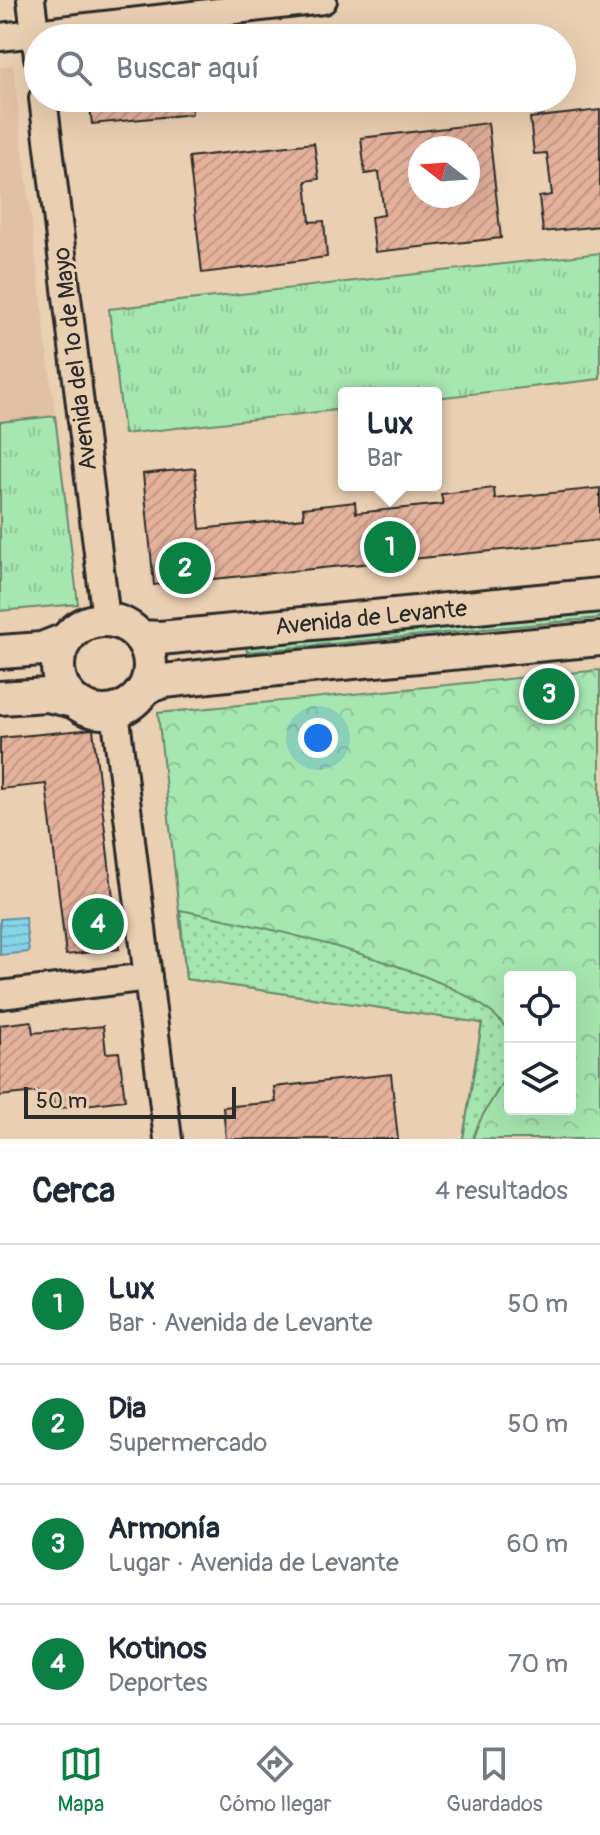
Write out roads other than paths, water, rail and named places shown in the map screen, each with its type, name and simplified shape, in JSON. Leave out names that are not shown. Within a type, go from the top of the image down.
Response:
[{"type":"street","points":[[31,0],[34,24]]},
{"type":"street","points":[[170,24],[323,0]]},
{"type":"street","points":[[0,37],[24,42]]},
{"type":"street","name":"Avenida del 1º de Mayo","points":[[45,112],[106,619]]},
{"type":"street","name":"Avenida de Levante","points":[[140,637],[160,638],[600,595]]},
{"type":"street","points":[[0,652],[42,649],[65,640],[83,624],[106,619],[127,625],[140,637],[151,662],[146,687],[133,703],[115,711],[93,712],[73,701],[47,695],[0,698]]},
{"type":"street","name":"Avenida de Levante","points":[[146,687],[164,681],[236,673],[600,639]]},
{"type":"street","points":[[65,640],[59,656],[58,672],[63,688],[73,701]]},
{"type":"street","points":[[115,711],[168,1139]]},
{"type":"street","points":[[0,995],[148,977]]},
{"type":"water","points":[[25,917],[29,952],[0,955],[0,919]]},
{"type":"place","name":"Lux","points":[[390,547]]},
{"type":"place","name":"Dia","points":[[185,568]]},
{"type":"place","name":"Armonía","points":[[549,694]]},
{"type":"place","name":"Kotinos","points":[[98,924]]}]
